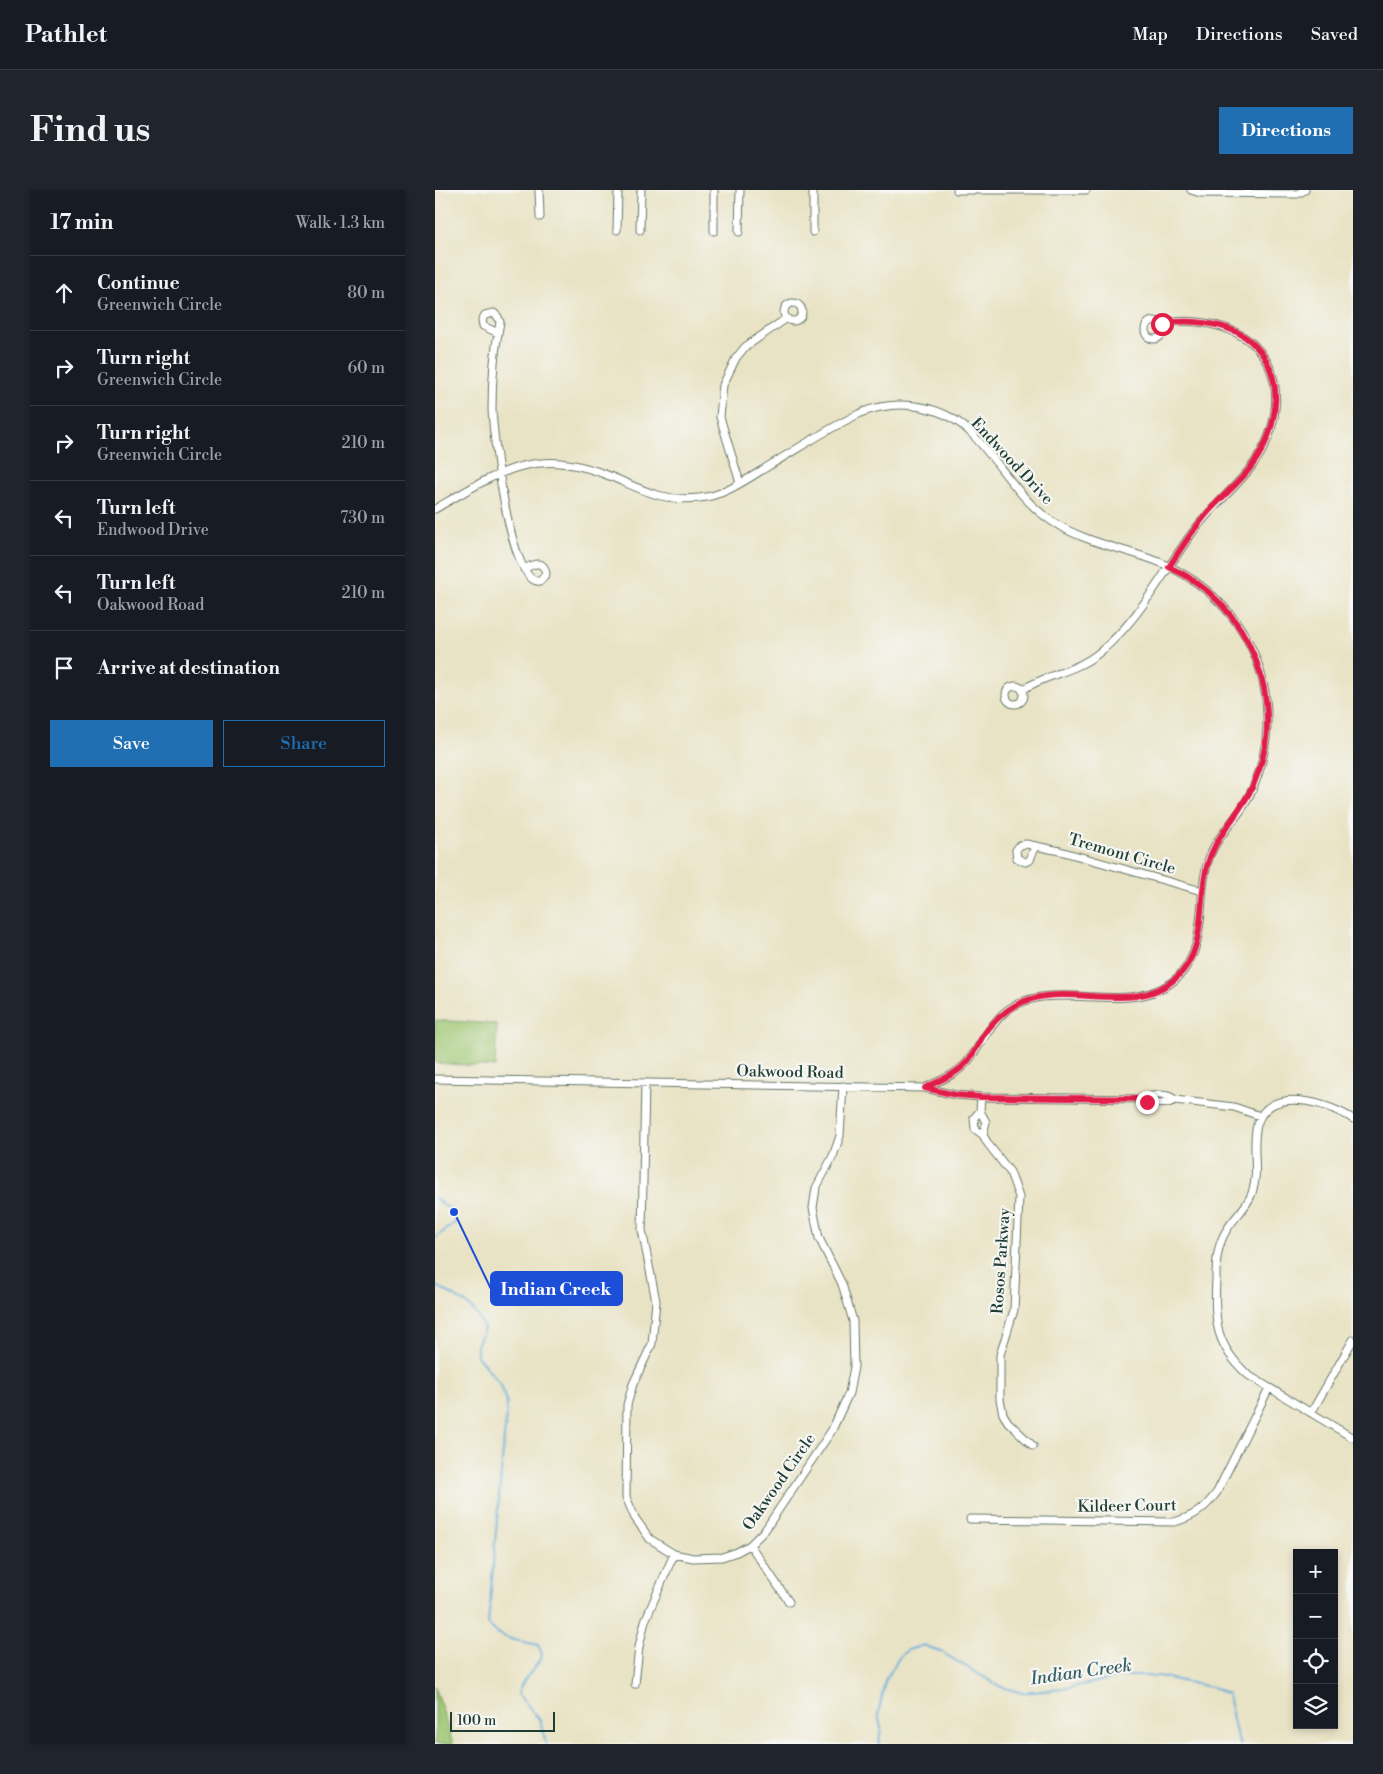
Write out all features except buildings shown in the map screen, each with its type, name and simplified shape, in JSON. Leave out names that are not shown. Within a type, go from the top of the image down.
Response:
[{"type":"street","points":[[539,190],[540,217]]},
{"type":"street","points":[[617,230],[618,190]]},
{"type":"street","points":[[640,230],[641,190]]},
{"type":"street","points":[[714,190],[714,231]]},
{"type":"street","points":[[739,190],[739,232]]},
{"type":"street","points":[[813,190],[813,232]]},
{"type":"street","points":[[957,190],[1086,190]]},
{"type":"street","points":[[1191,190],[1199,193],[1297,194],[1305,190]]},
{"type":"street","points":[[740,484],[720,418],[723,385],[735,358],[745,347],[787,318]]},
{"type":"street","points":[[1022,690],[1070,671],[1098,654],[1128,626],[1208,512],[1252,466],[1259,456],[1271,427],[1276,398],[1275,386],[1268,362],[1261,352],[1239,333],[1214,324],[1172,322],[1162,324]]},
{"type":"street","points":[[498,333],[492,409],[495,445],[513,540],[524,569]]},
{"type":"street","name":"Endwood Drive","points":[[435,508],[500,474],[525,464],[542,461],[569,463],[613,477],[654,496],[683,499],[713,495],[740,484],[863,412],[886,406],[919,406],[935,410],[950,417],[971,433],[1004,474],[1050,520],[1098,544],[1169,567],[1193,580],[1217,599],[1240,628],[1260,670],[1267,711],[1267,735],[1255,782],[1245,803],[1211,852],[1202,891],[1199,931],[1194,954],[1187,966],[1167,986],[1137,996],[1050,996],[1023,1002],[1011,1008],[994,1021],[968,1061],[955,1073],[925,1088]]},
{"type":"street","name":"Tremont Circle","points":[[1035,846],[1088,858],[1202,891]]},
{"type":"street","name":"Oakwood Road","points":[[435,1079],[925,1088],[956,1095],[981,1097],[1145,1099],[1154,1095],[1170,1096],[1175,1100],[1235,1107],[1260,1116]]},
{"type":"street","name":"Oakwood Circle","points":[[645,1084],[642,1230],[646,1258],[654,1287],[655,1325],[652,1344],[633,1384],[627,1405],[625,1484],[629,1506],[641,1529],[659,1546],[674,1554],[693,1558],[722,1557],[750,1545],[773,1520],[832,1430],[844,1407],[852,1381],[855,1350],[853,1321],[841,1284],[819,1238],[813,1208],[816,1188],[833,1156],[840,1136],[843,1086]]},
{"type":"street","name":"Rosos Parkway","points":[[981,1097],[980,1111],[986,1120],[986,1130],[983,1135]]},
{"type":"street","points":[[1353,1119],[1320,1104],[1303,1101],[1283,1102],[1266,1109],[1260,1116],[1256,1135],[1254,1186],[1244,1209],[1226,1231],[1219,1249],[1214,1313],[1218,1334],[1227,1352],[1248,1375],[1353,1438]]},
{"type":"street","name":"Rosos Parkway","points":[[980,1111],[976,1114],[974,1125],[978,1134],[983,1135],[1010,1172],[1019,1197],[1014,1310],[1000,1355],[1000,1400],[1003,1414],[1008,1422],[1033,1446]]},
{"type":"street","points":[[1311,1413],[1353,1340]]},
{"type":"street","name":"Kildeer Court","points":[[970,1519],[1174,1522],[1190,1518],[1205,1507],[1217,1492],[1269,1388]]},
{"type":"street","points":[[750,1545],[789,1602]]},
{"type":"street","points":[[635,1684],[639,1647],[645,1621],[674,1554]]},
{"type":"green space","points":[[435,1020],[497,1024],[495,1067],[435,1063]]},
{"type":"green space","points":[[435,1686],[453,1744],[435,1744]]},
{"type":"waterway","name":"Indian Creek","points":[[435,1198],[454,1212],[456,1222],[435,1238]]},
{"type":"waterway","name":"Indian Creek","points":[[435,1285],[465,1302],[481,1321],[484,1329],[477,1345],[477,1356],[501,1385],[507,1404],[488,1624],[505,1637],[538,1645],[542,1654],[536,1666],[523,1682],[518,1694],[540,1720],[546,1744]]},
{"type":"waterway","name":"Indian Creek","points":[[879,1744],[881,1728],[878,1715],[885,1681],[900,1656],[908,1650],[924,1645],[943,1653],[999,1686],[1022,1693],[1063,1689],[1124,1676],[1158,1676],[1215,1688],[1227,1694],[1240,1744]]},
{"type":"place","name":"Indian Creek","points":[[454,1212]]},
{"type":"route","points":[[1147,1102],[1145,1099],[981,1097],[956,1095],[925,1088],[955,1073],[968,1061],[983,1035],[994,1021],[1011,1008],[1023,1002],[1050,996],[1145,995],[1167,986],[1177,978],[1194,954],[1198,942],[1203,877],[1211,852],[1245,803],[1261,763],[1267,735],[1267,711],[1260,670],[1251,647],[1240,628],[1217,599],[1181,572],[1169,567],[1208,512],[1252,466],[1259,456],[1266,442],[1275,414],[1276,398],[1272,372],[1261,352],[1239,333],[1214,324],[1172,322],[1162,324]]}]
